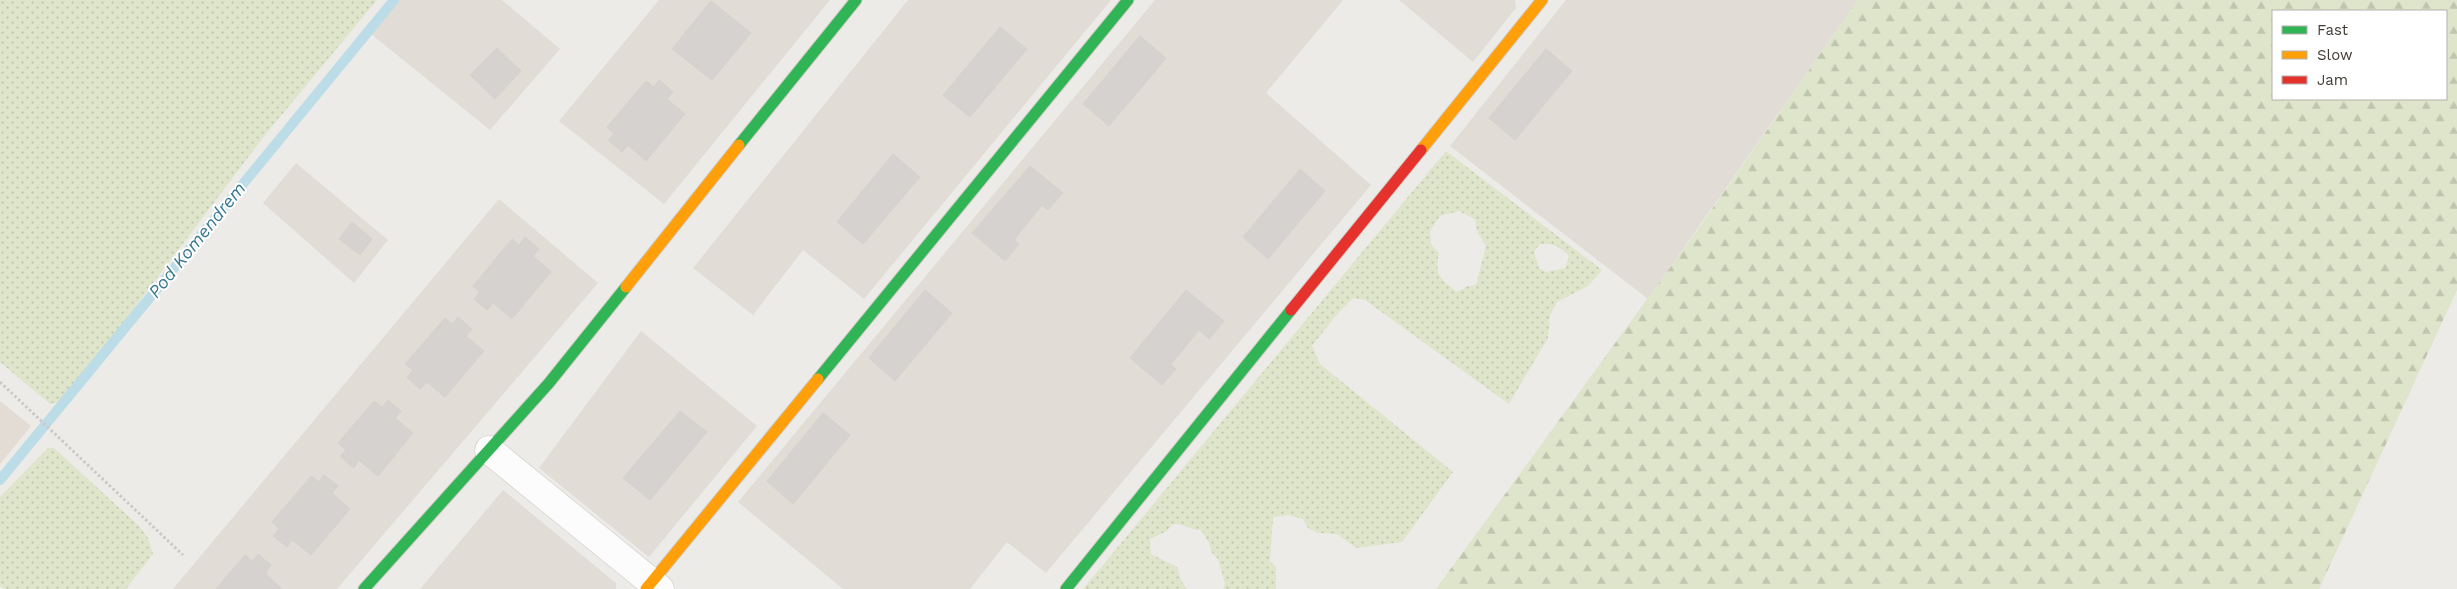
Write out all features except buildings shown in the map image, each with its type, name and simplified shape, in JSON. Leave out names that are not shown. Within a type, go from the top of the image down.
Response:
[{"type":"street","points":[[364,589],[549,383],[856,0]]},
{"type":"street","points":[[489,450],[652,587],[1128,0]]},
{"type":"street","points":[[1066,589],[1542,0]]},
{"type":"path","points":[[0,382],[183,554]]},
{"type":"shaded area","points":[[399,0],[502,0],[560,49],[490,130],[371,34]]},
{"type":"shaded area","points":[[659,0],[830,0],[664,204],[559,121]]},
{"type":"shaded area","points":[[908,0],[1111,0],[864,299],[803,250],[753,315],[693,268]]},
{"type":"shaded area","points":[[1155,0],[1343,0],[1266,93],[1371,185],[1046,573],[1007,542],[970,589],[843,589],[738,502]]},
{"type":"shaded area","points":[[1399,0],[1515,0],[1516,8],[1473,62]]},
{"type":"shaded area","points":[[1566,0],[1858,0],[1648,299],[1450,146]]},
{"type":"shaded area","points":[[296,163],[388,240],[354,283],[263,203]]},
{"type":"shaded area","points":[[499,199],[598,283],[337,589],[173,589]]},
{"type":"shaded area","points":[[641,331],[757,426],[649,557],[539,468]]},
{"type":"shaded area","points":[[0,401],[31,426],[0,464]]},
{"type":"shaded area","points":[[503,490],[616,583],[616,589],[420,589]]},
{"type":"green space","points":[[0,0],[377,0],[265,135],[65,400],[50,404],[0,362]]},
{"type":"green space","points":[[1858,0],[2457,0],[2457,290],[2319,589],[1436,589],[1696,232]]},
{"type":"green space","points":[[1446,151],[1602,270],[1588,286],[1557,302],[1550,315],[1548,338],[1509,404],[1365,300],[1353,298],[1338,313],[1312,346],[1320,364],[1453,472],[1402,542],[1356,548],[1337,534],[1318,533],[1308,528],[1303,519],[1288,515],[1273,517],[1270,561],[1276,567],[1276,589],[1223,589],[1225,584],[1218,559],[1212,553],[1209,543],[1201,530],[1172,524],[1167,531],[1150,539],[1151,554],[1177,567],[1181,581],[1187,589],[1083,589]],"holes":[[[1459,211],[1476,220],[1477,230],[1486,246],[1476,285],[1468,286],[1457,292],[1443,280],[1438,272],[1439,253],[1431,244],[1430,231],[1440,216]],[[1540,244],[1556,246],[1569,256],[1565,268],[1546,272],[1539,268],[1534,252]]]},
{"type":"green space","points":[[48,448],[54,448],[139,526],[148,538],[153,554],[126,589],[5,589],[0,586],[0,497]]},
{"type":"waterway","name":"Pod Komendrem","points":[[0,480],[394,0]]},
{"type":"traffic: fast","points":[[739,145],[856,0]]},
{"type":"traffic: fast","points":[[818,379],[1128,0]]},
{"type":"traffic: fast","points":[[364,589],[549,383],[626,287]]},
{"type":"traffic: fast","points":[[1066,589],[1291,310]]},
{"type":"traffic: slow","points":[[1421,150],[1542,0]]},
{"type":"traffic: slow","points":[[626,287],[739,145]]},
{"type":"traffic: slow","points":[[646,589],[818,379]]},
{"type":"traffic: jam","points":[[1291,310],[1421,150]]}]
